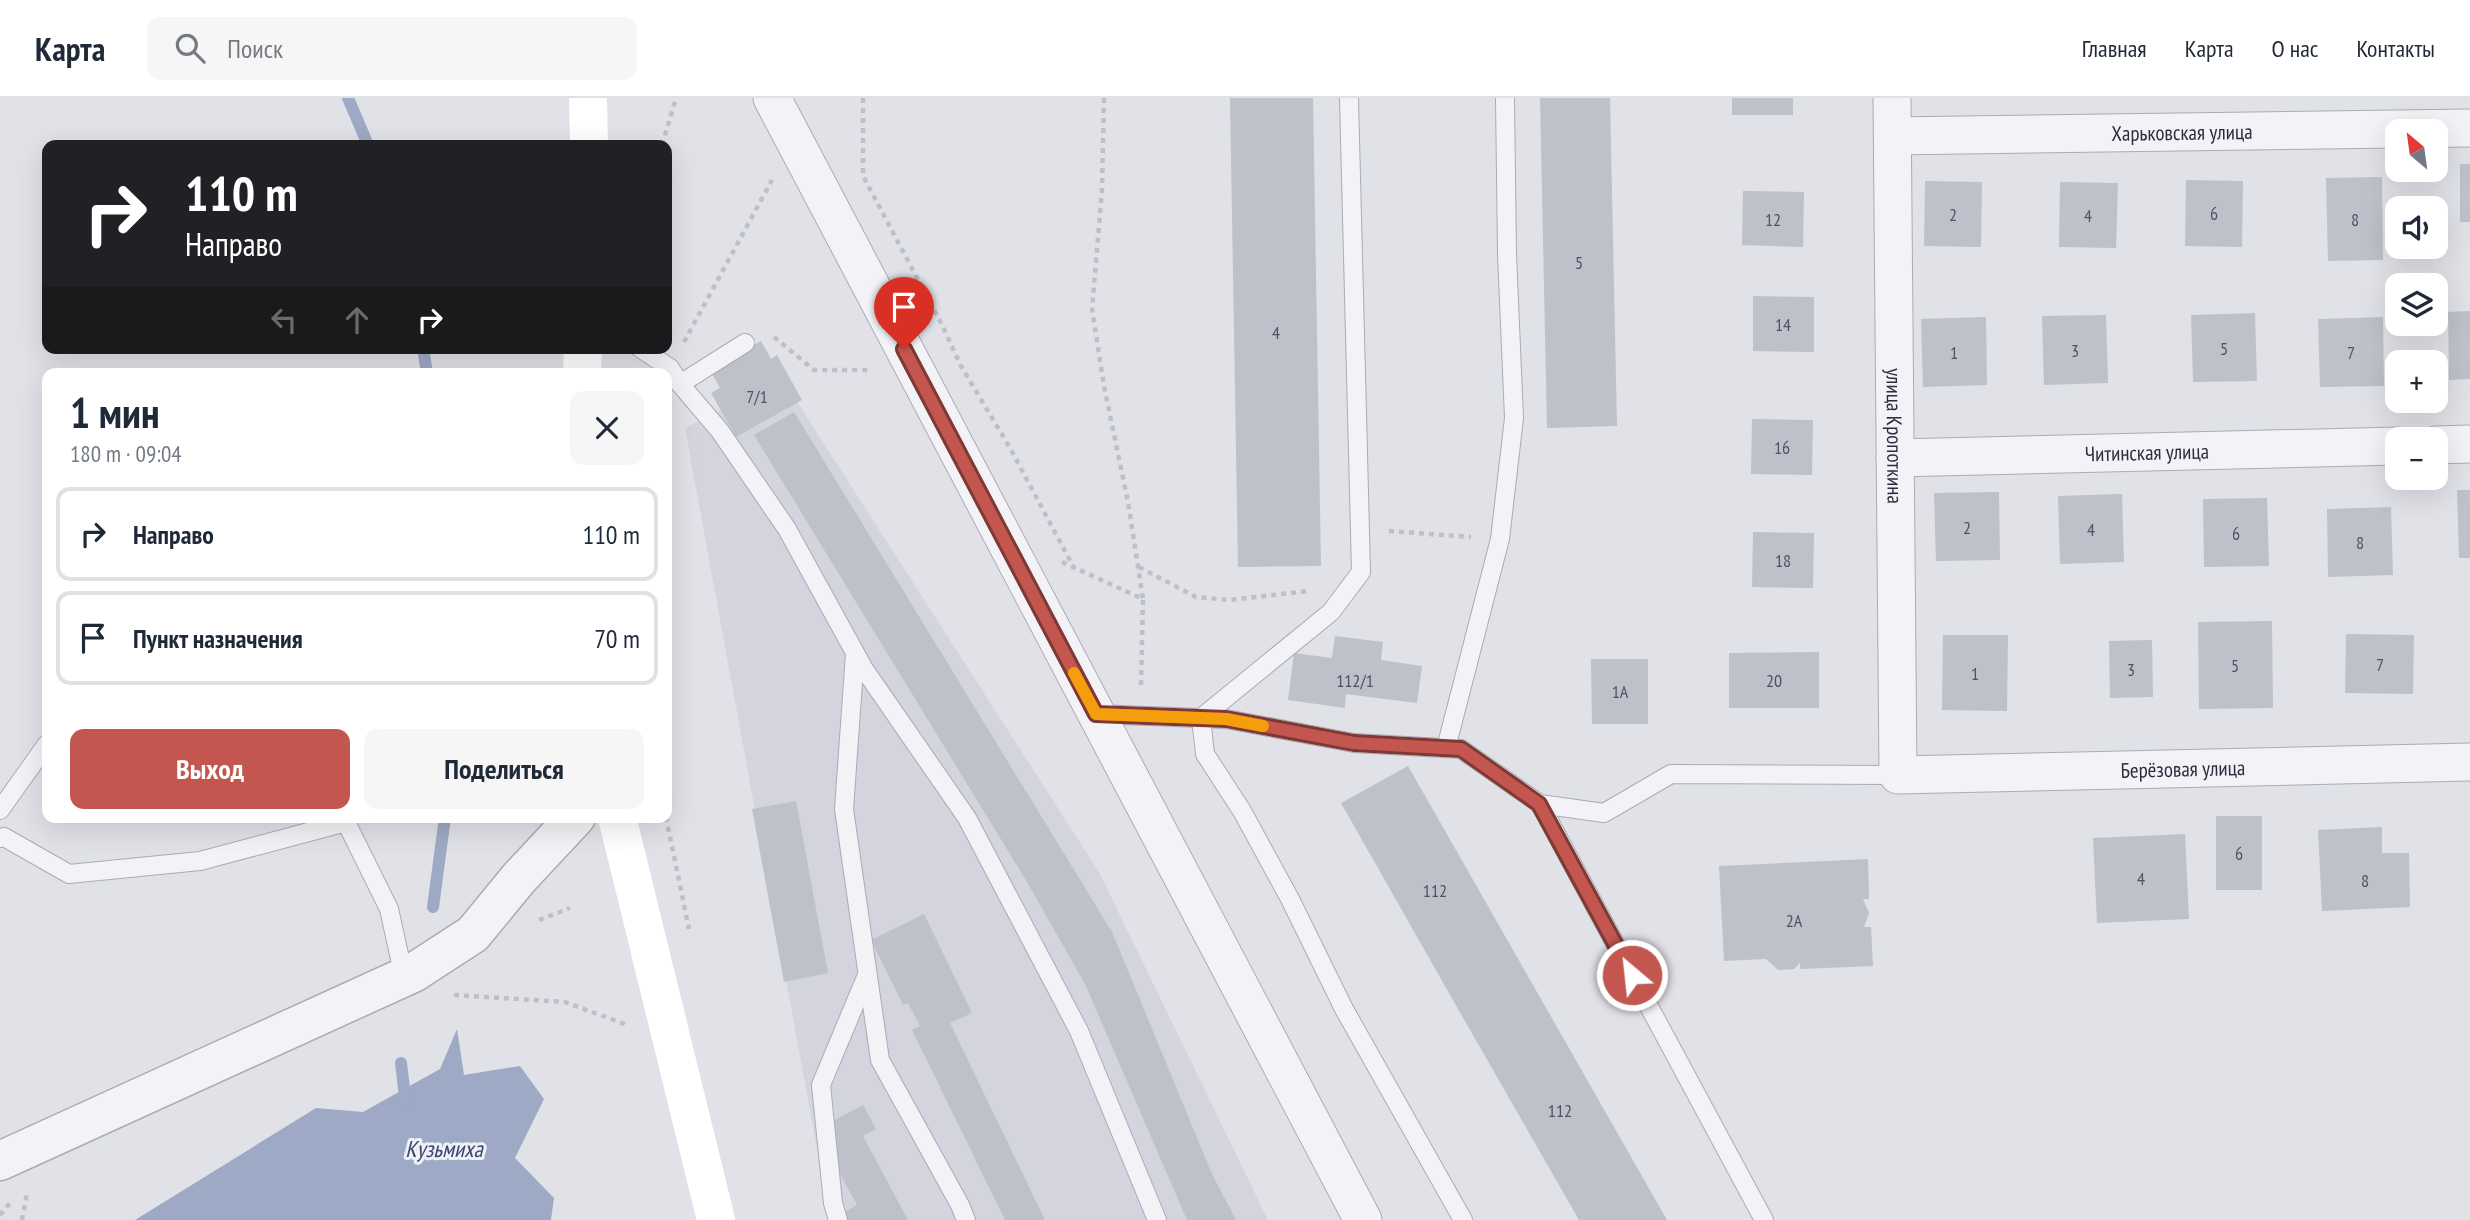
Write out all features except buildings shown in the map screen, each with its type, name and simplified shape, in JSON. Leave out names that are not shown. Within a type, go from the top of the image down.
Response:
[{"type":"main road","points":[[589,98],[589,140]]},
{"type":"main road","points":[[618,823],[716,1220]]},
{"type":"street","points":[[772,98],[1363,1220]]},
{"type":"street","name":"улица Кропоткина","points":[[1892,98],[1898,775]]},
{"type":"street","name":"Харьковская улица","points":[[1894,136],[2470,128]]},
{"type":"street","points":[[2448,445],[2470,444]]},
{"type":"street","name":"Читинская улица","points":[[1895,458],[2385,446]]},
{"type":"street","name":"Берёзовая улица","points":[[1898,775],[2470,762]]},
{"type":"street","points":[[14,1171],[404,977],[473,933],[570,823]]},
{"type":"lane","points":[[1201,718],[1331,612],[1361,572],[1349,98]]},
{"type":"lane","points":[[1446,748],[1500,539],[1514,418],[1504,98]]},
{"type":"lane","points":[[680,384],[745,343]]},
{"type":"lane","points":[[649,354],[670,368]]},
{"type":"lane","points":[[672,371],[720,431],[787,529],[855,654],[967,818],[1079,1031],[1157,1220]]},
{"type":"lane","points":[[855,654],[844,809],[880,1060],[966,1220]]},
{"type":"lane","points":[[1096,714],[1226,719],[1354,743],[1461,749],[1539,804],[1764,1220]]},
{"type":"lane","points":[[1201,718],[1205,754],[1242,811],[1290,898],[1344,1009],[1463,1220]]},
{"type":"lane","points":[[0,810],[42,751]]},
{"type":"lane","points":[[1539,804],[1604,813],[1671,774],[1898,775]]},
{"type":"lane","points":[[0,838],[4,837],[68,874],[200,861],[335,823]]},
{"type":"lane","points":[[347,823],[389,909],[404,977]]},
{"type":"lane","points":[[838,1220],[833,1203],[821,1085],[868,974]]},
{"type":"path","points":[[663,140],[676,98]]},
{"type":"path","points":[[863,98],[863,176],[961,366],[1010,447],[1074,568]]},
{"type":"path","points":[[1104,98],[1102,190],[1092,309],[1143,599],[1141,716]]},
{"type":"path","points":[[670,368],[794,139]]},
{"type":"path","points":[[745,343],[770,333],[814,370],[916,372]]},
{"type":"path","points":[[1360,529],[1500,539]]},
{"type":"path","points":[[1001,533],[1143,599]]},
{"type":"path","points":[[1138,567],[1196,597],[1230,600],[1352,584]]},
{"type":"path","points":[[450,995],[565,1002],[628,1026]]},
{"type":"path","points":[[14,1171],[22,1220]]},
{"type":"shaded area","points":[[783,380],[1099,872],[1268,1220],[830,1220],[685,428]]},
{"type":"water","name":"Кузьмиха","points":[[457,1029],[464,1075],[520,1066],[544,1099],[515,1158],[554,1198],[551,1220],[135,1220],[316,1108],[363,1112],[440,1069]]},
{"type":"waterway","name":"Кузьмиха","points":[[348,98],[366,140]]},
{"type":"waterway","name":"Кузьмиха","points":[[424,354],[426,368]]},
{"type":"waterway","name":"Кузьмиха","points":[[433,907],[444,823]]},
{"type":"waterway","name":"Кузьмиха","points":[[401,1063],[406,1105]]},
{"type":"slow traffic","points":[[1074,673],[1096,714],[1226,719],[1263,726]]},
{"type":"route","points":[[904,349],[1096,714],[1226,719],[1354,743],[1461,749],[1539,804],[1632,975]]}]
